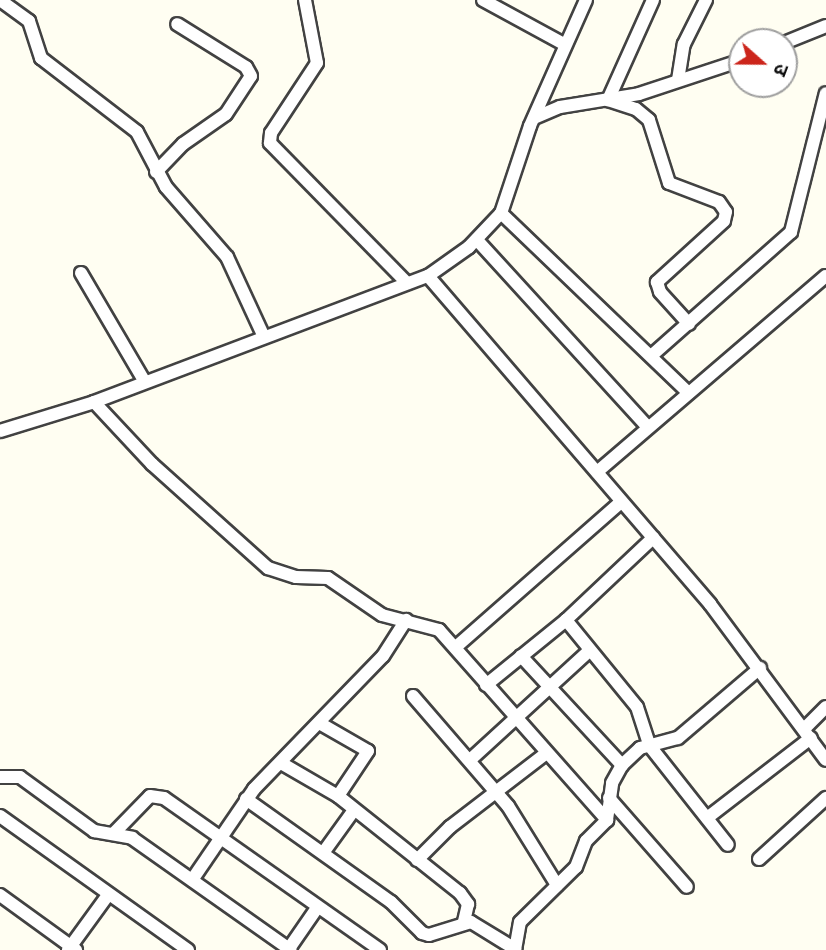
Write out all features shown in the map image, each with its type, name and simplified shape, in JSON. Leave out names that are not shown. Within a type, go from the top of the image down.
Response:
[{"type":"street","points":[[0,0],[29,21],[41,58],[137,132],[156,172],[227,257],[264,337]]},
{"type":"street","points":[[305,0],[317,63],[271,133],[270,142],[407,283]]},
{"type":"street","points":[[483,0],[564,44]]},
{"type":"street","points":[[0,431],[94,402],[428,275],[477,240],[501,213],[534,117],[564,44],[586,0]]},
{"type":"street","points":[[608,100],[653,0]]},
{"type":"street","points":[[678,80],[684,44],[706,0]]},
{"type":"street","points":[[156,172],[183,144],[226,114],[251,76],[246,67],[177,24]]},
{"type":"street","points":[[798,37],[826,26]]},
{"type":"street","points":[[534,117],[560,107],[608,100],[728,64]]},
{"type":"street","points":[[651,356],[791,232],[822,120],[826,93]]},
{"type":"street","points":[[608,100],[636,109],[649,120],[669,183],[719,202],[726,212],[724,221],[657,282],[660,292],[689,324]]},
{"type":"street","points":[[501,213],[689,393]]},
{"type":"street","points":[[477,240],[648,427]]},
{"type":"street","points":[[81,274],[145,382]]},
{"type":"street","points":[[428,275],[653,538],[760,668],[826,760]]},
{"type":"street","points":[[597,472],[826,275]]},
{"type":"street","points":[[94,402],[152,464],[268,568],[296,578],[328,578],[382,615],[432,626],[457,646],[516,721],[607,820]]},
{"type":"street","points":[[457,646],[621,502]]},
{"type":"street","points":[[486,685],[566,620],[653,538]]},
{"type":"street","points":[[192,880],[222,839],[246,799],[321,724],[383,656],[406,620]]},
{"type":"street","points":[[566,620],[637,707],[649,745],[728,845]]},
{"type":"street","points":[[470,760],[516,721],[589,651]]},
{"type":"street","points":[[521,656],[622,765]]},
{"type":"street","points":[[246,799],[391,902],[422,933],[436,933],[464,922],[514,949],[520,922],[576,867],[586,841],[607,820],[609,798],[622,765],[649,745],[678,738],[760,668]]},
{"type":"street","points":[[413,696],[497,792],[557,885]]},
{"type":"street","points":[[707,818],[808,734],[826,707]]},
{"type":"street","points":[[321,724],[368,751],[338,796]]},
{"type":"street","points":[[418,860],[450,827],[545,754]]},
{"type":"street","points":[[281,762],[338,796],[466,898],[464,922]]},
{"type":"street","points":[[0,777],[20,777],[94,831],[115,832],[132,838],[289,950],[317,908]]},
{"type":"street","points":[[115,832],[145,799],[155,795],[380,950]]},
{"type":"street","points":[[609,798],[687,887]]},
{"type":"street","points":[[759,859],[826,798]]},
{"type":"street","points":[[323,853],[354,810]]},
{"type":"street","points":[[0,816],[188,950]]},
{"type":"street","points":[[0,895],[72,949],[108,895]]}]
